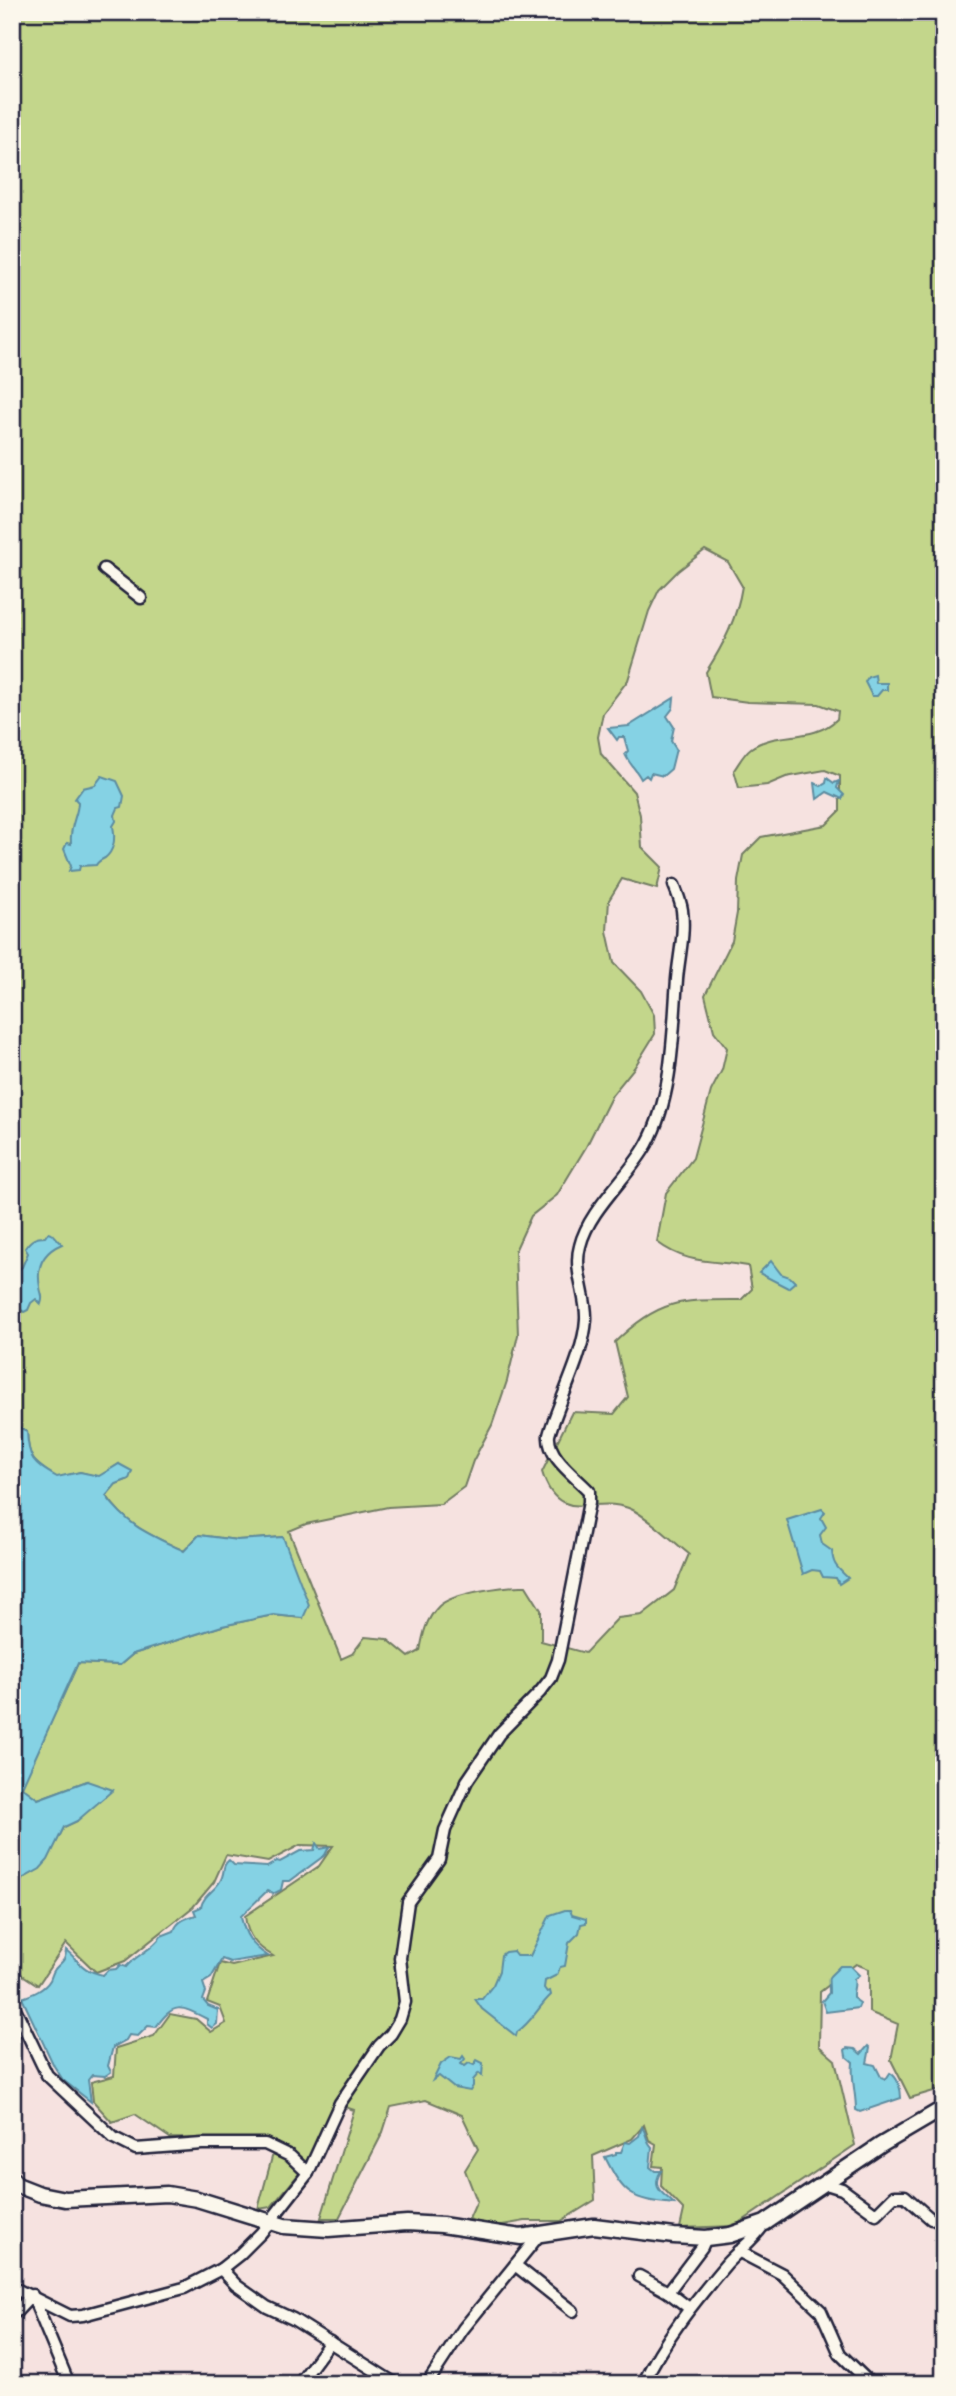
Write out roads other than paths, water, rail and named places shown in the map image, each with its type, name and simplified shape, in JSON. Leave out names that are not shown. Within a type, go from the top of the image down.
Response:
[{"type":"street","points":[[104,569],[141,598]]},
{"type":"street","points":[[12,2287],[70,2316],[83,2315],[184,2288],[221,2269],[240,2254],[269,2222],[308,2173],[340,2103],[400,2019],[405,2002],[400,1958],[408,1902],[439,1859],[445,1830],[467,1780],[499,1734],[551,1678],[558,1660],[589,1491],[554,1457],[548,1444],[549,1435],[569,1381],[586,1322],[578,1264],[580,1246],[589,1225],[647,1144],[661,1112],[674,1027],[677,977],[684,931],[682,907],[674,885]]},
{"type":"street","points":[[12,2002],[47,2075],[114,2138],[125,2145],[136,2149],[265,2144],[290,2156],[308,2173]]},
{"type":"street","points":[[12,2179],[17,2185],[40,2194],[65,2199],[167,2194],[197,2199],[284,2226],[328,2229],[407,2223],[521,2237],[594,2226],[706,2238],[730,2235],[765,2223],[823,2183],[944,2108]]},
{"type":"street","points":[[823,2183],[842,2189],[876,2214],[894,2196],[905,2196],[931,2218]]},
{"type":"street","points":[[643,2384],[689,2308],[765,2223]]},
{"type":"street","points":[[427,2384],[463,2329],[540,2234]]},
{"type":"street","points":[[668,2292],[706,2238]]},
{"type":"street","points":[[738,2251],[782,2274],[821,2311],[840,2354],[871,2384]]},
{"type":"street","points":[[514,2265],[573,2311]]},
{"type":"street","points":[[221,2269],[236,2285],[267,2307],[293,2319],[396,2384]]},
{"type":"street","points":[[639,2276],[668,2292],[689,2308]]},
{"type":"street","points":[[12,2314],[32,2295]]},
{"type":"street","points":[[32,2295],[69,2384]]},
{"type":"street","points":[[299,2384],[330,2343]]},
{"type":"water","points":[[875,675],[876,683],[887,683],[887,690],[872,696],[865,682],[868,677]]},
{"type":"water","points":[[674,698],[673,708],[667,716],[674,727],[671,741],[676,749],[671,769],[663,776],[651,773],[649,778],[646,775],[641,779],[625,754],[628,751],[624,737],[617,740],[608,728],[629,726]]},
{"type":"water","points":[[102,776],[117,781],[124,796],[122,807],[118,808],[115,815],[112,847],[108,855],[96,865],[80,866],[79,870],[69,871],[71,866],[64,849],[67,843],[71,844],[71,831],[78,807],[75,799],[83,788],[95,785]]},
{"type":"water","points":[[827,778],[834,783],[839,781],[837,788],[844,795],[842,799],[827,792],[817,799],[815,783],[821,786],[826,783]]},
{"type":"water","points":[[48,1233],[54,1235],[62,1244],[50,1251],[42,1261],[39,1273],[41,1304],[36,1299],[24,1312],[12,1303],[13,1278],[28,1253],[25,1248],[27,1245]]},
{"type":"water","points":[[771,1261],[781,1274],[795,1282],[788,1288],[759,1273]]},
{"type":"water","points":[[12,1424],[27,1431],[33,1459],[57,1477],[80,1472],[99,1476],[119,1464],[132,1471],[129,1479],[116,1484],[106,1496],[132,1523],[184,1551],[199,1535],[237,1540],[283,1537],[309,1605],[303,1618],[273,1615],[222,1626],[133,1654],[120,1665],[78,1663],[22,1787],[38,1799],[87,1781],[113,1790],[77,1821],[64,1827],[48,1860],[40,1869],[22,1879],[12,1901]]},
{"type":"water","points":[[822,1509],[825,1512],[821,1518],[826,1527],[820,1535],[822,1544],[832,1551],[835,1563],[848,1578],[839,1584],[836,1578],[823,1577],[820,1571],[812,1570],[803,1574],[787,1520]]},
{"type":"water","points":[[316,1843],[320,1849],[329,1847],[325,1855],[290,1881],[283,1881],[281,1890],[273,1894],[267,1891],[241,1916],[250,1939],[268,1956],[230,1962],[222,1959],[211,1978],[203,1983],[206,1992],[203,2000],[208,2006],[218,2010],[217,2024],[212,2028],[207,2024],[207,2019],[178,2008],[168,2013],[156,2027],[148,2026],[138,2036],[129,2035],[126,2040],[113,2047],[108,2066],[111,2072],[105,2076],[92,2075],[88,2080],[91,2102],[63,2080],[22,1998],[48,1983],[54,1970],[64,1959],[66,1950],[85,1968],[95,1973],[103,1975],[120,1965],[126,1967],[161,1936],[174,1931],[180,1922],[196,1915],[194,1910],[201,1907],[217,1885],[229,1860],[234,1865],[267,1867],[300,1851],[314,1850]]},
{"type":"water","points":[[565,1910],[586,1919],[586,1923],[581,1924],[579,1933],[569,1943],[565,1966],[560,1967],[557,1975],[545,1981],[544,1988],[547,1992],[550,1991],[551,1995],[516,2036],[482,2009],[475,1999],[482,1999],[493,1985],[499,1971],[501,1955],[513,1951],[517,1956],[530,1956],[550,1915]]},
{"type":"water","points":[[840,1966],[850,1966],[859,1975],[854,1979],[853,1998],[860,2003],[858,2008],[826,2012],[822,2001],[829,1993],[829,1978]]},
{"type":"water","points":[[868,2046],[870,2048],[867,2063],[875,2065],[881,2077],[886,2079],[890,2073],[895,2077],[901,2098],[860,2112],[856,2110],[853,2062],[846,2056],[845,2050],[855,2049],[861,2054]]},
{"type":"water","points":[[463,2056],[465,2059],[461,2064],[465,2066],[469,2063],[474,2065],[477,2060],[483,2063],[482,2076],[479,2073],[473,2080],[470,2091],[454,2088],[439,2076],[433,2080],[441,2064],[451,2057],[461,2059]]},
{"type":"water","points":[[642,2127],[652,2147],[650,2167],[661,2171],[658,2186],[674,2204],[648,2200],[630,2193],[618,2180],[605,2157],[621,2152],[625,2142],[630,2143],[639,2136]]}]
